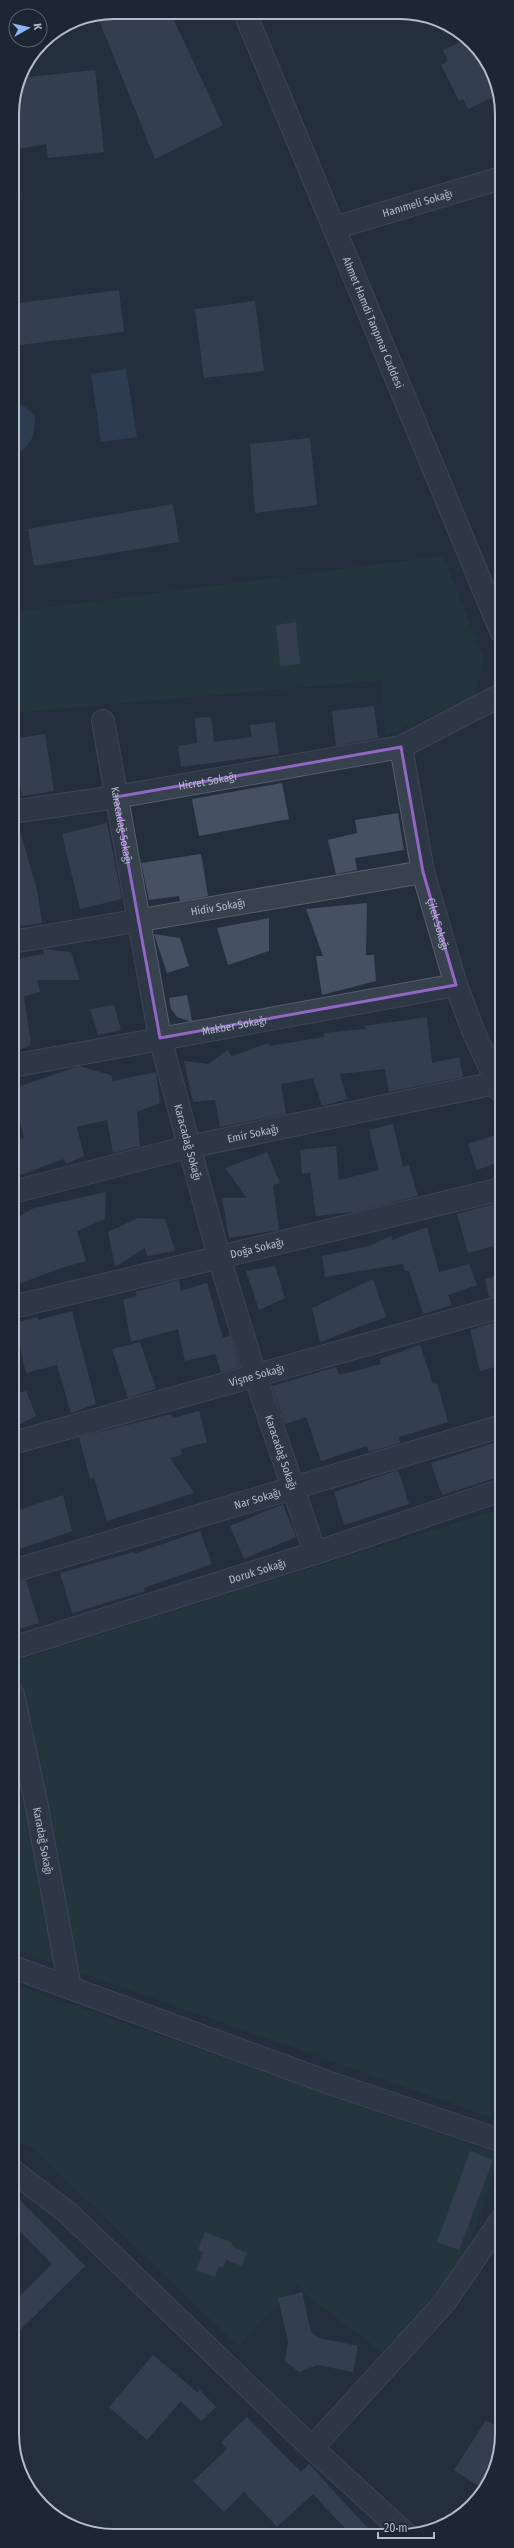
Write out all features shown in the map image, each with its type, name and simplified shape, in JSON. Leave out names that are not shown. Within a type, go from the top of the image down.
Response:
[{"type":"street","name":"Ahmet Hamdi Tanpınar Caddesi","points":[[247,19],[495,617]]},
{"type":"street","name":"Hanımeli Sokağı","points":[[334,228],[495,180]]},
{"type":"street","name":"Hicret Sokağı","points":[[19,811],[116,797],[401,747],[495,698]]},
{"type":"street","name":"Karacadağ Sokağı","points":[[103,721],[160,1038],[188,1147],[219,1257],[255,1375],[315,1553]]},
{"type":"street","name":"Çilek Sokağı","points":[[401,747],[424,872],[456,985],[495,1078]]},
{"type":"street","name":"Hidiv Sokağı","points":[[19,941],[424,872]]},
{"type":"street","name":"Makber Sokağı","points":[[19,1065],[456,985]]},
{"type":"street","name":"Emir Sokağı","points":[[19,1190],[188,1147],[495,1088]]},
{"type":"street","name":"Doğa Sokağı","points":[[19,1305],[495,1190]]},
{"type":"street","name":"Vişne Sokağı","points":[[19,1441],[495,1309]]},
{"type":"street","name":"Nar Sokağı","points":[[19,1568],[495,1428]]},
{"type":"street","name":"Doruk Sokağı","points":[[19,1646],[315,1553],[495,1492]]},
{"type":"street","name":"Karadağ Sokağı","points":[[19,1723],[36,1802],[70,1988]]},
{"type":"street","points":[[19,1970],[327,2082],[495,2139]]},
{"type":"street","points":[[19,2176],[68,2214],[312,2448],[400,2529]]},
{"type":"street","points":[[312,2448],[444,2304],[495,2229]]},
{"type":"highlighted area","points":[[401,747],[423,872],[456,985],[160,1038],[116,797]]},
{"type":"green space","points":[[19,181],[21,200],[19,200]]},
{"type":"green space","points":[[443,556],[484,659],[474,697],[385,736],[382,680],[19,712],[19,611]]},
{"type":"green space","points":[[495,1510],[495,2119],[19,1951],[19,1660]]},
{"type":"green space","points":[[19,1986],[495,2153],[495,2170],[464,2261],[382,2352],[302,2292],[299,2282],[238,2346],[32,2147],[19,2143]]},
{"type":"water","points":[[126,369],[137,437],[101,442],[91,374]]},
{"type":"water","points":[[19,404],[27,408],[35,416],[33,436],[31,441],[19,452]]},
{"type":"building","points":[[173,19],[223,125],[155,159],[99,20]]},
{"type":"building","points":[[461,42],[463,43],[479,61],[488,78],[493,97],[468,109],[463,99],[459,101],[441,65],[448,61],[443,50]]},
{"type":"building","points":[[95,70],[104,152],[48,158],[46,144],[19,149],[19,108],[22,90],[26,77]]},
{"type":"building","points":[[119,290],[124,332],[19,345],[19,303]]},
{"type":"building","points":[[255,301],[264,371],[204,378],[195,309]]},
{"type":"building","points":[[310,438],[317,505],[255,513],[250,444]]},
{"type":"building","points":[[173,504],[179,542],[34,566],[28,529]]},
{"type":"building","points":[[296,622],[300,664],[280,666],[276,625]]},
{"type":"building","points":[[374,706],[378,738],[336,746],[332,711]]},
{"type":"building","points":[[211,717],[214,742],[252,737],[250,725],[275,722],[279,754],[181,767],[178,746],[197,743],[195,718]]},
{"type":"building","points":[[45,734],[54,791],[22,796],[19,779],[19,738]]},
{"type":"building","points":[[282,783],[289,819],[199,836],[192,799]]},
{"type":"building","points":[[398,813],[404,850],[355,858],[357,870],[336,874],[328,840],[357,833],[355,820]]},
{"type":"building","points":[[107,823],[122,899],[80,909],[62,834]]},
{"type":"building","points":[[19,827],[37,890],[42,923],[19,926]]},
{"type":"building","points":[[201,854],[208,896],[180,901],[179,896],[149,900],[141,863]]},
{"type":"building","points":[[367,903],[366,955],[374,955],[376,981],[322,995],[316,956],[323,956],[306,909]]},
{"type":"building","points":[[269,918],[269,951],[228,965],[217,928]]},
{"type":"building","points":[[154,934],[180,938],[189,966],[167,973]]},
{"type":"building","points":[[43,949],[71,952],[80,980],[37,980],[40,992],[24,996],[31,1045],[19,1050],[19,959],[44,954]]},
{"type":"building","points":[[187,995],[192,1021],[177,1017],[171,1009],[169,998]]},
{"type":"building","points":[[114,1005],[121,1030],[98,1035],[90,1009]]},
{"type":"building","points":[[427,1017],[432,1063],[459,1057],[463,1077],[389,1092],[385,1069],[340,1074],[347,1099],[322,1106],[313,1078],[281,1084],[286,1114],[220,1127],[215,1100],[193,1102],[184,1061],[209,1064],[227,1050],[232,1056],[269,1043],[270,1046],[324,1037],[324,1033],[365,1029],[365,1026]]},
{"type":"building","points":[[79,1066],[111,1075],[113,1081],[156,1072],[160,1103],[137,1112],[140,1146],[113,1153],[107,1120],[77,1127],[84,1156],[66,1164],[64,1159],[19,1175],[19,1139],[24,1138],[19,1118],[19,1087]]},
{"type":"building","points":[[393,1124],[403,1167],[409,1165],[418,1196],[354,1212],[316,1216],[310,1173],[302,1174],[300,1150],[336,1146],[339,1180],[379,1170],[369,1130]]},
{"type":"building","points":[[495,1135],[495,1163],[477,1170],[468,1144]]},
{"type":"building","points":[[267,1152],[280,1183],[273,1185],[279,1230],[229,1238],[222,1198],[247,1198],[225,1168]]},
{"type":"building","points":[[106,1192],[105,1219],[77,1231],[86,1261],[61,1268],[19,1284],[19,1216],[34,1208]]},
{"type":"building","points":[[495,1204],[495,1246],[468,1253],[457,1214]]},
{"type":"building","points":[[138,1218],[165,1219],[175,1251],[147,1256],[145,1248],[115,1267],[108,1232]]},
{"type":"building","points":[[427,1227],[439,1272],[469,1264],[477,1285],[448,1295],[452,1305],[423,1314],[409,1271],[405,1271],[403,1264],[325,1277],[322,1256],[369,1246],[391,1236],[392,1240]]},
{"type":"building","points":[[275,1266],[285,1298],[259,1310],[246,1271]]},
{"type":"building","points":[[495,1276],[495,1296],[489,1297],[485,1279]]},
{"type":"building","points":[[373,1279],[386,1317],[320,1342],[312,1308]]},
{"type":"building","points":[[179,1280],[181,1291],[207,1283],[223,1338],[230,1335],[239,1367],[221,1372],[215,1354],[185,1361],[178,1329],[131,1342],[123,1300],[137,1296],[135,1292]]},
{"type":"building","points":[[72,1311],[96,1404],[71,1413],[57,1365],[26,1373],[19,1344],[19,1322],[38,1317],[38,1320]]},
{"type":"building","points":[[495,1322],[495,1367],[480,1371],[470,1330]]},
{"type":"building","points":[[140,1342],[156,1389],[128,1398],[112,1349]]},
{"type":"building","points":[[420,1345],[433,1384],[437,1383],[448,1422],[399,1437],[400,1443],[369,1452],[367,1446],[321,1461],[306,1417],[285,1424],[272,1386],[336,1367],[339,1375],[381,1364],[380,1359]]},
{"type":"building","points":[[26,1391],[36,1416],[19,1424],[19,1393]]},
{"type":"building","points":[[199,1411],[207,1442],[181,1449],[182,1455],[170,1458],[194,1493],[107,1521],[94,1478],[90,1479],[79,1437],[167,1415],[172,1415],[173,1418]]},
{"type":"building","points":[[494,1443],[495,1446],[495,1478],[442,1495],[431,1463]]},
{"type":"building","points":[[398,1470],[409,1504],[344,1525],[334,1492]]},
{"type":"building","points":[[63,1495],[72,1531],[20,1549],[19,1510]]},
{"type":"building","points":[[283,1504],[296,1537],[244,1559],[230,1526]]},
{"type":"building","points":[[200,1531],[212,1564],[144,1588],[145,1591],[72,1613],[60,1573],[133,1552],[134,1554]]},
{"type":"building","points":[[26,1580],[39,1623],[19,1629],[19,1582]]},
{"type":"building","points":[[470,2151],[493,2160],[459,2250],[437,2242]]},
{"type":"building","points":[[19,2199],[85,2266],[19,2331],[19,2297],[52,2264],[19,2230]]},
{"type":"building","points":[[205,2232],[231,2242],[233,2247],[247,2253],[242,2266],[226,2260],[223,2268],[219,2266],[215,2277],[196,2270],[203,2252],[198,2250]]},
{"type":"building","points":[[302,2292],[311,2332],[319,2338],[358,2346],[353,2372],[317,2365],[299,2372],[285,2361],[288,2341],[278,2298]]},
{"type":"building","points":[[153,2355],[198,2393],[200,2390],[216,2407],[201,2421],[181,2401],[147,2440],[109,2407]]},
{"type":"building","points":[[247,2417],[301,2472],[309,2464],[369,2529],[345,2529],[313,2494],[277,2527],[244,2492],[224,2512],[193,2481],[227,2449],[221,2442]]},
{"type":"building","points":[[486,2420],[495,2426],[495,2440],[492,2458],[488,2470],[479,2487],[454,2470]]}]
